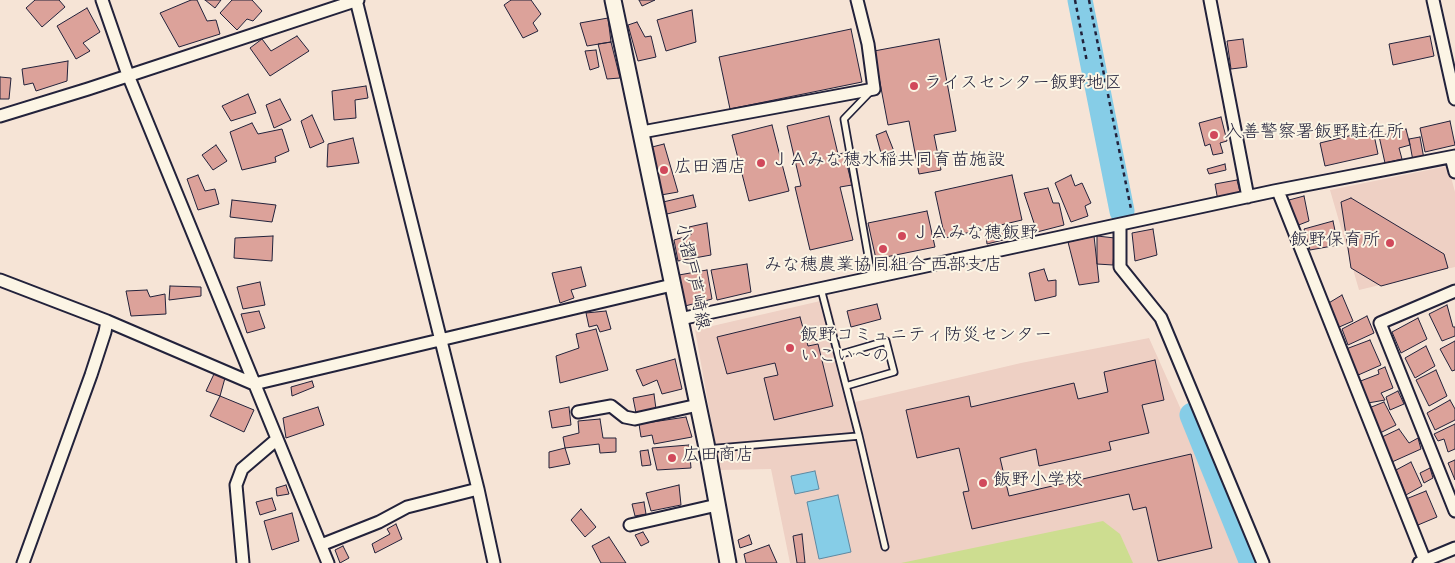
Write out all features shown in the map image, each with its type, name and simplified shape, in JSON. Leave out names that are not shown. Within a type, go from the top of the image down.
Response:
[{"type":"main road","name":"小摺戸芦崎線","points":[[613,0],[707,449],[728,563]]},
{"type":"street","points":[[102,0],[128,75],[328,563]]},
{"type":"street","points":[[0,116],[88,89],[357,0],[478,488],[494,563]]},
{"type":"street","points":[[642,132],[874,89],[868,44],[858,0]]},
{"type":"street","points":[[1210,0],[1248,197]]},
{"type":"street","points":[[1433,0],[1455,99]]},
{"type":"street","points":[[680,319],[1248,197],[1453,156],[1455,172]]},
{"type":"street","points":[[1278,191],[1422,562],[1455,548]]},
{"type":"street","points":[[1120,225],[1120,267],[1161,318],[1264,563]]},
{"type":"street","points":[[0,280],[107,321],[254,384],[672,285]]},
{"type":"street","points":[[1455,291],[1380,323],[1455,511]]},
{"type":"street","points":[[22,563],[91,375],[107,321]]},
{"type":"street","points":[[578,412],[611,406],[625,417],[635,419],[698,405]]},
{"type":"street","points":[[243,563],[236,485],[242,468],[276,440]]},
{"type":"street","points":[[321,545],[379,522],[407,507],[478,488]]},
{"type":"street","points":[[630,525],[717,506]]},
{"type":"lane","points":[[872,278],[844,119],[874,89]]},
{"type":"lane","points":[[821,289],[885,547]]},
{"type":"lane","points":[[838,355],[886,341],[894,372],[846,386]]},
{"type":"lane","points":[[707,449],[859,436]]},
{"type":"path","points":[[1075,0],[1087,62]]},
{"type":"path","points":[[1089,0],[1133,222]]},
{"type":"shaded area","points":[[1448,166],[1455,192],[1455,267],[1359,290],[1330,190]]},
{"type":"shaded area","points":[[829,299],[855,402],[1021,363],[1149,338],[1187,423],[1244,563],[790,563],[771,469],[720,470],[695,330]]},
{"type":"green space","points":[[1103,521],[1120,534],[1133,563],[901,563]]},
{"type":"water","points":[[815,471],[819,489],[795,494],[791,476]]},
{"type":"water","points":[[838,495],[851,552],[819,559],[807,502]]},
{"type":"building","points":[[35,0],[59,0],[65,7],[42,27],[26,8]]},
{"type":"building","points":[[191,0],[197,0],[207,21],[216,20],[220,34],[179,47],[160,13]]},
{"type":"building","points":[[205,0],[221,0],[215,8]]},
{"type":"building","points":[[232,0],[252,0],[262,11],[253,21],[247,19],[237,30],[220,13]]},
{"type":"building","points":[[511,0],[531,0],[541,14],[533,23],[538,31],[523,38],[504,5]]},
{"type":"building","points":[[639,0],[655,0],[642,6]]},
{"type":"building","points":[[87,8],[100,32],[83,43],[90,51],[76,59],[57,26]]},
{"type":"building","points":[[692,10],[696,42],[666,51],[657,20]]},
{"type":"building","points":[[608,18],[611,42],[587,46],[580,23]]},
{"type":"building","points":[[637,22],[645,37],[651,36],[656,57],[638,61],[628,25]]},
{"type":"building","points":[[851,29],[862,82],[730,109],[719,57]]},
{"type":"building","points":[[297,36],[309,51],[270,76],[250,48],[262,39],[271,51]]},
{"type":"building","points":[[1430,36],[1434,56],[1393,65],[1389,44]]},
{"type":"building","name":"ライスセンター飯野地区","points":[[939,39],[956,131],[934,135],[941,170],[919,174],[909,121],[888,125],[874,51]]},
{"type":"building","points":[[1243,39],[1247,67],[1231,69],[1227,41]]},
{"type":"building","points":[[611,42],[620,78],[607,79],[598,44]]},
{"type":"building","points":[[596,50],[599,67],[590,70],[585,51]]},
{"type":"building","points":[[68,61],[67,81],[36,91],[33,83],[24,85],[22,69]]},
{"type":"building","points":[[0,77],[11,78],[9,99],[0,99]]},
{"type":"building","points":[[366,86],[368,98],[355,100],[356,118],[334,120],[332,91]]},
{"type":"building","points":[[248,94],[256,113],[231,121],[222,106]]},
{"type":"building","points":[[280,99],[291,120],[274,128],[266,105]]},
{"type":"building","points":[[312,115],[324,142],[310,148],[301,121]]},
{"type":"building","points":[[829,116],[838,154],[844,153],[852,185],[840,187],[853,240],[810,250],[795,187],[801,186],[787,126]]},
{"type":"building","points":[[1221,117],[1227,141],[1220,143],[1223,153],[1213,155],[1210,144],[1205,146],[1199,123]]},
{"type":"building","points":[[1450,121],[1455,145],[1425,152],[1420,128]]},
{"type":"building","points":[[252,123],[258,134],[282,129],[289,151],[275,157],[276,162],[242,170],[230,132]]},
{"type":"building","name":"ＪＡみな穂水稲共同育苗施設","points":[[772,125],[789,191],[749,201],[732,135]]},
{"type":"building","points":[[1406,129],[1410,145],[1399,148],[1402,159],[1385,163],[1379,136]]},
{"type":"building","points":[[1373,130],[1378,154],[1325,166],[1320,143]]},
{"type":"building","points":[[886,131],[897,159],[884,164],[876,135]]},
{"type":"building","points":[[1420,137],[1424,159],[1413,161],[1409,139]]},
{"type":"building","points":[[353,138],[359,163],[327,167],[328,144]]},
{"type":"building","name":"広田酒店","points":[[664,144],[678,192],[661,195],[652,147]]},
{"type":"building","points":[[216,145],[227,161],[213,170],[202,155]]},
{"type":"building","points":[[1225,164],[1226,170],[1209,174],[1207,169]]},
{"type":"building","points":[[198,175],[205,191],[215,189],[219,204],[198,210],[187,179]]},
{"type":"building","points":[[1012,175],[1022,220],[945,238],[935,192]]},
{"type":"building","points":[[1071,175],[1075,186],[1082,183],[1091,203],[1085,206],[1088,216],[1071,222],[1055,183]]},
{"type":"building","points":[[1237,180],[1241,196],[1218,201],[1215,184]]},
{"type":"building","points":[[1048,188],[1053,203],[1059,203],[1064,225],[1037,232],[1024,193]]},
{"type":"building","points":[[693,195],[696,207],[667,214],[663,202]]},
{"type":"building","points":[[1304,196],[1309,221],[1296,226],[1289,200]]},
{"type":"building","points":[[1351,198],[1444,254],[1448,268],[1381,286],[1351,268],[1341,202]]},
{"type":"building","points":[[232,200],[276,205],[272,222],[230,217]]},
{"type":"building","name":"ＪＡみな穂飯野","points":[[927,211],[935,247],[876,259],[868,223]]},
{"type":"building","points":[[1333,221],[1338,245],[1310,250],[1304,229]]},
{"type":"building","points":[[707,223],[711,255],[678,261],[674,240],[691,235],[689,227]]},
{"type":"building","points":[[1153,229],[1157,255],[1135,261],[1132,233]]},
{"type":"building","points":[[944,230],[945,235],[933,238],[932,233]]},
{"type":"building","points":[[1007,231],[1007,239],[987,244],[986,235]]},
{"type":"building","points":[[273,236],[272,261],[234,258],[235,238]]},
{"type":"building","points":[[1094,236],[1099,282],[1079,285],[1068,242]]},
{"type":"building","points":[[1097,236],[1115,238],[1113,265],[1097,264]]},
{"type":"building","points":[[747,264],[751,292],[717,300],[711,270]]},
{"type":"building","points":[[581,267],[586,286],[571,290],[574,298],[560,303],[552,273]]},
{"type":"building","points":[[1044,269],[1048,281],[1056,280],[1056,296],[1035,301],[1029,273]]},
{"type":"building","points":[[707,270],[712,299],[685,306],[679,275]]},
{"type":"building","points":[[260,282],[265,305],[243,309],[237,287]]},
{"type":"building","points":[[170,286],[201,287],[201,296],[169,300]]},
{"type":"building","points":[[147,290],[150,297],[165,294],[166,314],[131,316],[126,291]]},
{"type":"building","points":[[1342,295],[1353,321],[1337,328],[1327,304]]},
{"type":"building","points":[[877,304],[881,319],[851,327],[847,311]]},
{"type":"building","points":[[1447,305],[1453,327],[1455,327],[1455,336],[1442,341],[1429,314]]},
{"type":"building","points":[[259,311],[265,328],[247,333],[241,314]]},
{"type":"building","points":[[606,311],[611,329],[600,332],[597,325],[589,327],[586,313]]},
{"type":"building","points":[[1367,316],[1374,333],[1348,345],[1342,329]]},
{"type":"building","points":[[800,317],[808,346],[818,344],[833,406],[774,420],[764,378],[778,375],[775,363],[727,374],[717,337]]},
{"type":"building","points":[[1418,318],[1427,339],[1401,353],[1392,332]]},
{"type":"building","points":[[596,329],[608,370],[560,383],[556,356],[579,348],[576,334]]},
{"type":"building","points":[[1370,340],[1381,365],[1356,376],[1346,349]]},
{"type":"building","points":[[1455,341],[1455,370],[1452,371],[1440,349]]},
{"type":"building","points":[[1426,346],[1435,366],[1415,378],[1405,358]]},
{"type":"building","points":[[675,359],[682,389],[662,394],[657,380],[643,386],[636,370]]},
{"type":"building","points":[[1155,360],[1164,400],[1142,405],[1149,433],[1109,442],[1111,450],[1039,466],[1036,449],[1000,458],[1009,496],[1191,454],[1212,548],[1158,561],[1146,507],[1133,510],[1129,494],[972,529],[963,492],[969,491],[959,448],[917,458],[906,410],[969,396],[971,407],[1074,383],[1078,399],[1108,392],[1104,372]]},
{"type":"building","points":[[1385,367],[1393,388],[1381,393],[1385,400],[1368,403],[1358,382],[1379,374],[1378,370]]},
{"type":"building","points":[[1436,370],[1447,396],[1429,406],[1416,380]]},
{"type":"building","points":[[214,374],[225,378],[220,396],[206,391]]},
{"type":"building","points":[[312,381],[314,387],[292,396],[291,387]]},
{"type":"building","points":[[1398,391],[1404,404],[1390,410],[1386,397]]},
{"type":"building","points":[[654,394],[656,409],[636,413],[633,398]]},
{"type":"building","points":[[220,396],[254,410],[244,432],[210,416]]},
{"type":"building","points":[[1450,400],[1455,409],[1455,420],[1435,430],[1427,413]]},
{"type":"building","points":[[1384,402],[1396,425],[1380,433],[1369,408]]},
{"type":"building","points":[[318,407],[324,425],[286,438],[283,418]]},
{"type":"building","points":[[569,407],[571,425],[552,428],[549,411]]},
{"type":"building","points":[[686,417],[692,437],[654,444],[652,435],[641,437],[639,424]]},
{"type":"building","points":[[600,419],[603,438],[616,438],[616,452],[600,453],[599,444],[565,448],[563,437],[579,433],[578,421]]},
{"type":"building","points":[[1455,424],[1455,449],[1448,452],[1444,439],[1438,441],[1434,434]]},
{"type":"building","points":[[1399,429],[1409,443],[1418,438],[1421,449],[1392,462],[1382,437]]},
{"type":"building","name":"広田商店","points":[[689,445],[691,468],[657,470],[652,448]]},
{"type":"building","points":[[565,448],[570,464],[549,468],[549,452]]},
{"type":"building","points":[[648,450],[651,465],[642,466],[640,451]]},
{"type":"building","points":[[1455,460],[1455,480],[1448,463]]},
{"type":"building","points":[[1411,462],[1422,486],[1406,495],[1396,470]]},
{"type":"building","points":[[1430,468],[1433,478],[1424,483],[1420,473]]},
{"type":"building","points":[[286,485],[289,494],[277,496],[276,488]]},
{"type":"building","points":[[679,485],[681,505],[651,511],[646,493]]},
{"type":"building","points":[[1426,491],[1437,517],[1418,525],[1406,499]]},
{"type":"building","points":[[272,498],[276,510],[260,515],[256,502]]},
{"type":"building","points":[[644,502],[646,514],[635,516],[632,504]]},
{"type":"building","points":[[581,509],[596,527],[585,537],[571,520]]},
{"type":"building","points":[[292,513],[299,541],[272,550],[264,521]]},
{"type":"building","points":[[396,524],[402,539],[375,553],[372,544],[390,534],[387,529]]},
{"type":"building","points":[[643,532],[649,542],[641,546],[635,535]]},
{"type":"building","points":[[802,534],[805,563],[797,563],[793,536]]},
{"type":"building","points":[[749,535],[752,544],[740,548],[738,540]]},
{"type":"building","points":[[609,537],[626,563],[601,563],[592,546]]},
{"type":"building","points":[[769,545],[777,563],[746,563],[744,554]]},
{"type":"building","points":[[343,546],[349,558],[340,563],[335,550]]},
{"type":"waterway","points":[[1080,0],[1122,211]]},
{"type":"waterway","points":[[1192,415],[1252,563]]},
{"type":"place","name":"ライスセンター飯野地区","points":[[914,86]]},
{"type":"place","name":"入善警察署飯野駐在所","points":[[1214,135]]},
{"type":"place","name":"ＪＡみな穂水稲共同育苗施設","points":[[761,163]]},
{"type":"place","name":"広田酒店","points":[[664,170]]},
{"type":"place","name":"ＪＡみな穂飯野","points":[[902,236]]},
{"type":"place","name":"飯野保育所","points":[[1390,243]]},
{"type":"place","name":"みな穂農業協同組合 西部支店","points":[[883,249]]},
{"type":"place","name":"飯野コミュニティ防災センター いこい～の","points":[[790,348]]},
{"type":"place","name":"広田商店","points":[[672,458]]},
{"type":"place","name":"飯野小学校","points":[[983,483]]}]
